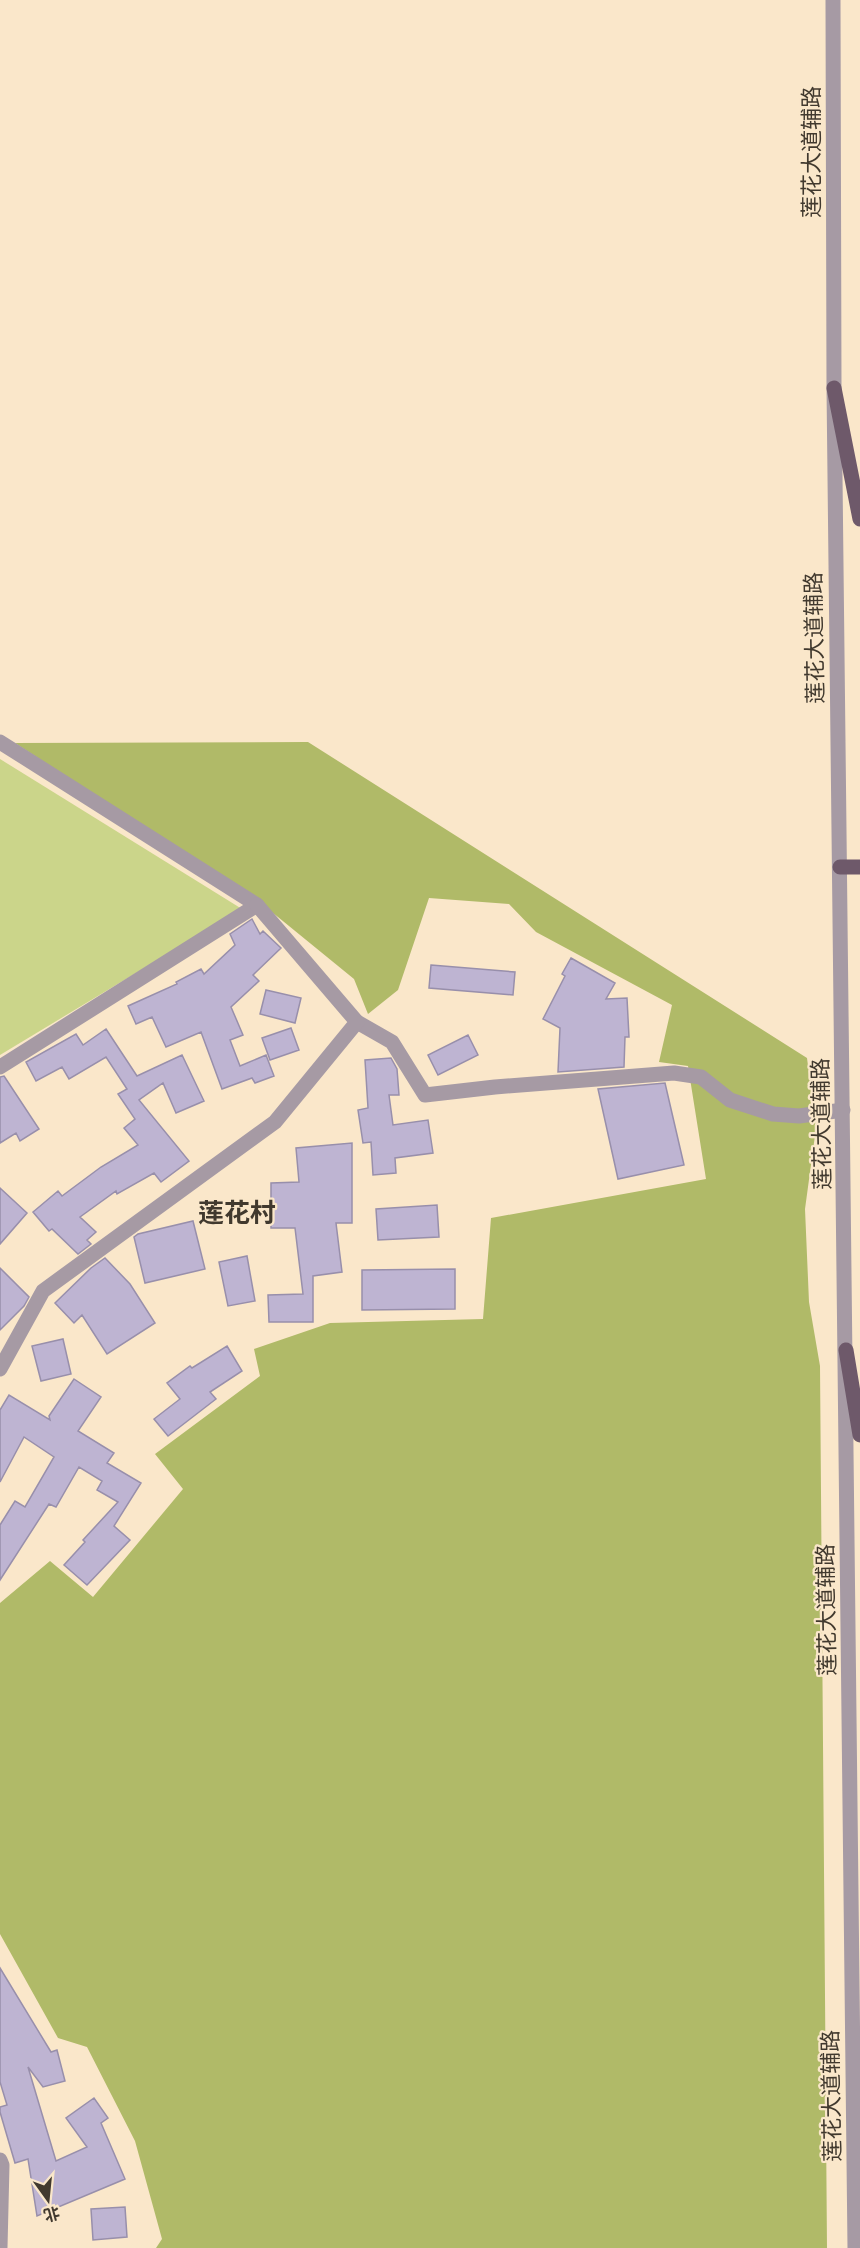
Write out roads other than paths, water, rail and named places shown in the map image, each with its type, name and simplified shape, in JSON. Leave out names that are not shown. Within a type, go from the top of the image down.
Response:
[{"type":"main road","points":[[834,387],[860,519]]},
{"type":"main road","points":[[840,867],[860,867]]},
{"type":"main road","points":[[846,1350],[860,1435]]},
{"type":"street","name":"莲花大道辅路","points":[[833,0],[834,387],[855,2248]]},
{"type":"street","points":[[0,742],[257,905],[357,1022],[392,1042],[425,1095],[495,1087],[674,1073],[701,1077],[730,1100],[772,1114],[799,1116],[843,1110]]},
{"type":"street","points":[[0,1067],[257,905]]},
{"type":"street","points":[[0,1369],[43,1291],[275,1122],[357,1022]]},
{"type":"street","points":[[0,2160],[2,2165],[0,2247]]},
{"type":"district","name":"莲花村","points":[[237,1213]]}]
